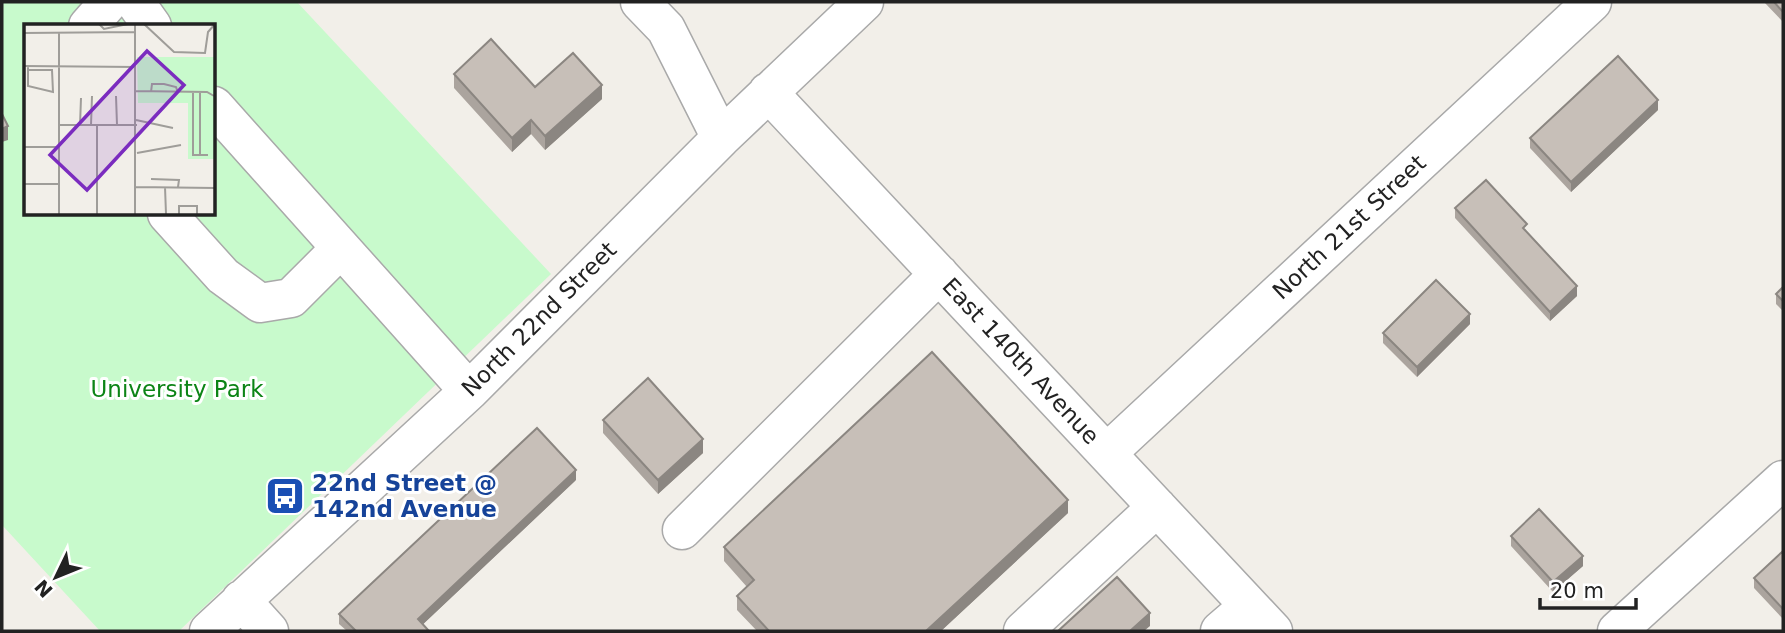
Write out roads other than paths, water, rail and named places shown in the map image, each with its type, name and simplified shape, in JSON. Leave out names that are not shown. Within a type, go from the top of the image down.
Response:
[{"type":"street","points":[[90,24],[109,2]]},
{"type":"street","points":[[135,2],[151,24]]},
{"type":"street","points":[[640,2],[666,29],[721,138]]},
{"type":"street","name":"North 22nd Street","points":[[209,631],[468,391],[721,138],[864,2]]},
{"type":"street","name":"North 21st Street","points":[[1107,453],[1591,2]]},
{"type":"street","name":"East 140th Avenue","points":[[768,92],[1261,618]]},
{"type":"street","points":[[215,107],[468,391]]},
{"type":"street","points":[[168,215],[222,276],[260,303],[291,298],[341,248]]},
{"type":"street","points":[[682,530],[939,274]]},
{"type":"street","points":[[1628,628],[1783,480]]},
{"type":"street","points":[[1023,631],[1157,507]]},
{"type":"street","points":[[241,600],[269,631]]},
{"type":"street","points":[[1220,631],[1261,618]]},
{"type":"place","name":"22nd Street @ 142nd Avenue","points":[[285,496]]},
{"type":"park label","name":"University Park","points":[[177,389]]}]
